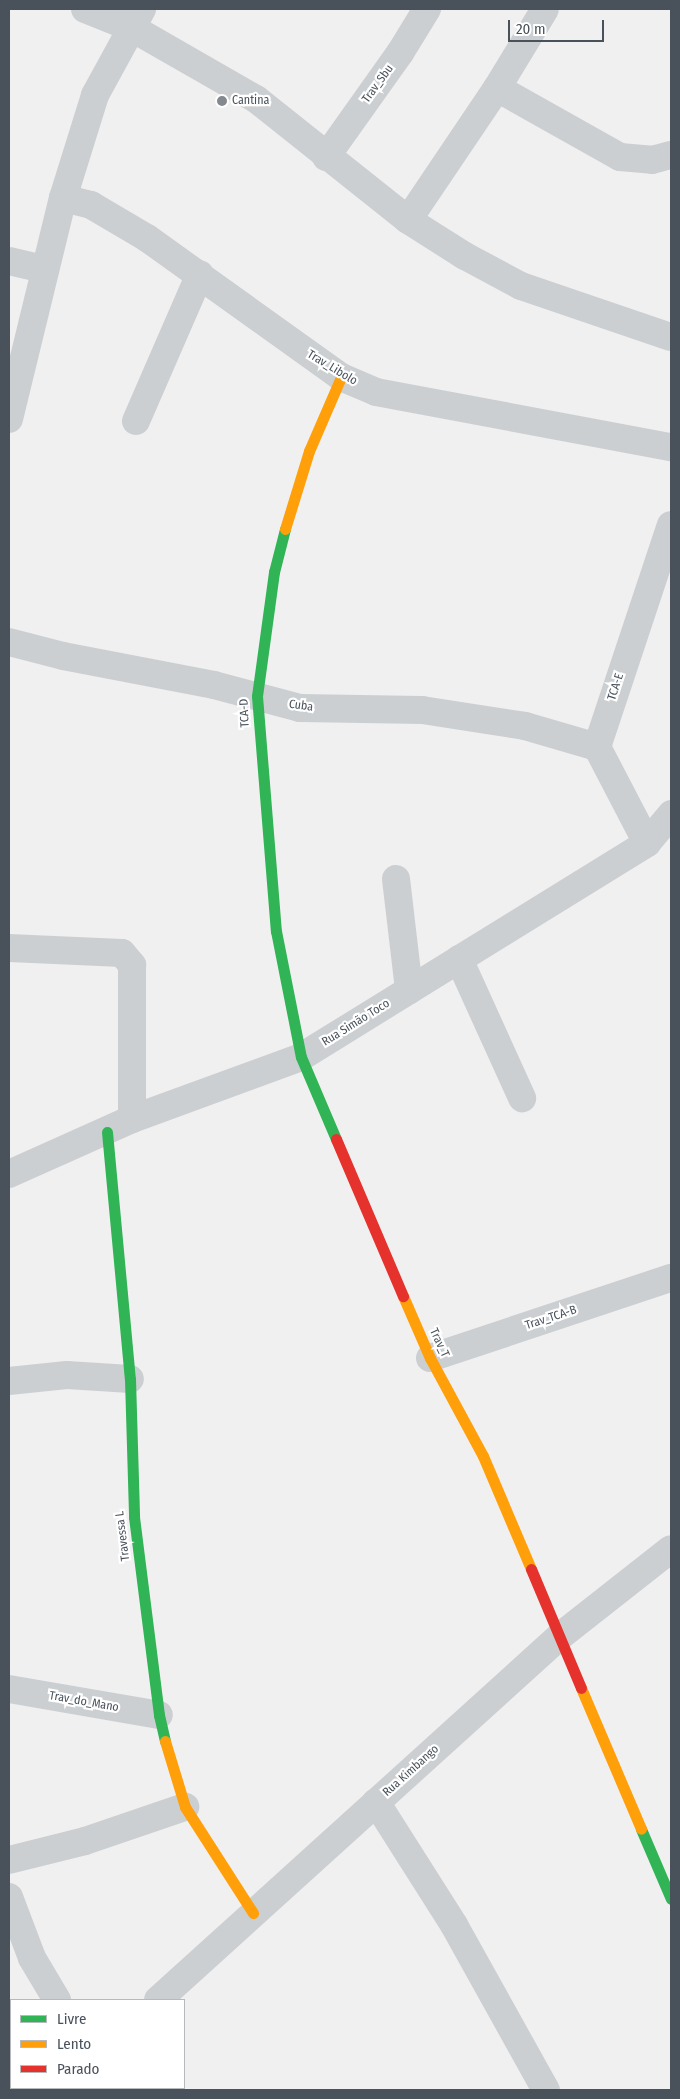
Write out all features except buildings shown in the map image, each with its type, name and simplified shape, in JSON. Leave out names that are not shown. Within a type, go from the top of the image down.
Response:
[{"type":"street","points":[[85,9],[137,18],[256,99],[326,157],[408,220],[464,256],[521,286],[671,336]]},
{"type":"street","name":"Trav_Sbu","points":[[326,157],[400,53],[427,9]]},
{"type":"street","points":[[408,220],[497,88],[545,9]]},
{"type":"street","points":[[9,419],[45,269],[95,95],[137,18]]},
{"type":"street","points":[[497,88],[620,157],[652,160],[671,155]]},
{"type":"street","name":"Trav_Libolo","points":[[64,198],[91,205],[200,274],[342,376],[376,392],[421,402],[671,447]]},
{"type":"street","points":[[9,261],[45,269]]},
{"type":"street","points":[[136,421],[200,274]]},
{"type":"street","name":"TCA-D","points":[[301,1058],[276,931],[257,696],[274,572],[287,522],[308,451],[342,376]]},
{"type":"street","name":"TCA-E","points":[[597,747],[671,525]]},
{"type":"street","name":"Cuba","points":[[9,642],[257,696],[300,708],[422,710],[525,726],[597,747]]},
{"type":"street","points":[[597,747],[647,843]]},
{"type":"street","name":"Rua Simão Toco","points":[[9,1174],[107,1132],[132,1119],[301,1058],[647,843],[671,814]]},
{"type":"street","points":[[396,879],[409,990]]},
{"type":"street","points":[[9,948],[122,952],[132,965],[132,1119]]},
{"type":"street","points":[[459,960],[522,1098]]},
{"type":"street","name":"Trav_T","points":[[301,1058],[430,1358],[483,1456],[559,1638],[669,1888]]},
{"type":"street","name":"Travessa L","points":[[107,1132],[130,1380],[134,1517],[159,1715],[175,1781],[184,1807],[253,1913]]},
{"type":"street","name":"Trav_TCA-B","points":[[430,1358],[671,1278]]},
{"type":"street","points":[[9,1381],[68,1375],[130,1380]]},
{"type":"street","name":"Rua Kimbango","points":[[159,1999],[559,1638],[671,1549]]},
{"type":"street","name":"Trav_do_Mano","points":[[9,1690],[159,1715]]},
{"type":"street","points":[[376,1802],[454,1925],[546,2090]]},
{"type":"street","points":[[9,1860],[85,1841],[184,1807]]},
{"type":"street","points":[[9,1897],[32,1958],[56,1999]]},
{"type":"traffic: fast","points":[[285,529],[274,572],[257,696],[276,931],[301,1057],[336,1139]]},
{"type":"traffic: fast","points":[[107,1132],[130,1379],[134,1517],[159,1715],[165,1741]]},
{"type":"traffic: fast","points":[[641,1829],[671,1899]]},
{"type":"traffic: slow","points":[[285,529],[309,451],[341,377]]},
{"type":"traffic: slow","points":[[403,1296],[430,1358],[483,1456],[531,1569]]},
{"type":"traffic: slow","points":[[581,1688],[641,1829]]},
{"type":"traffic: slow","points":[[165,1741],[185,1807],[253,1913]]},
{"type":"traffic: jam","points":[[336,1139],[403,1296]]},
{"type":"traffic: jam","points":[[531,1569],[581,1688]]},
{"type":"place","name":"Cantina","points":[[222,101]]}]
